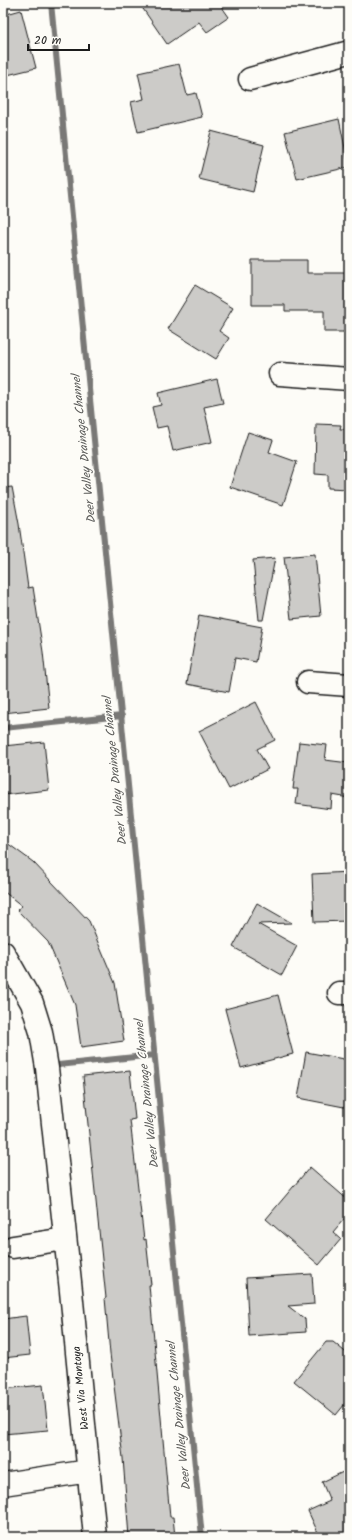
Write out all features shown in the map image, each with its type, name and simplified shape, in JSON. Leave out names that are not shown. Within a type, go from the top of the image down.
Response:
[{"type":"street","points":[[250,79],[349,52]]},
{"type":"street","points":[[280,374],[349,379]]},
{"type":"street","points":[[308,682],[349,685]]},
{"type":"street","name":"West Via Montoya","points":[[3,952],[32,1003],[41,1032],[47,1068],[95,1537]]},
{"type":"street","points":[[13,1247],[65,1239]]},
{"type":"street","points":[[3,1484],[89,1472]]},
{"type":"building","points":[[139,3],[219,3],[229,17],[207,32],[199,22],[167,44]]},
{"type":"building","points":[[21,10],[36,68],[3,76],[3,15]]},
{"type":"building","points":[[179,64],[187,95],[196,93],[202,117],[138,132],[131,102],[144,99],[138,73]]},
{"type":"building","points":[[339,119],[349,167],[297,179],[285,132]]},
{"type":"building","points":[[211,131],[264,145],[253,192],[199,179]]},
{"type":"building","points":[[252,260],[307,260],[307,273],[349,273],[349,332],[324,332],[324,311],[285,311],[285,305],[252,305]]},
{"type":"building","points":[[195,285],[233,308],[219,331],[229,338],[216,359],[168,329]]},
{"type":"building","points":[[217,379],[223,403],[204,407],[212,442],[173,451],[167,426],[157,428],[152,407],[161,405],[158,393]]},
{"type":"building","points":[[316,424],[341,425],[340,429],[349,429],[349,489],[328,488],[328,475],[315,474]]},
{"type":"building","points":[[248,432],[273,440],[269,452],[297,462],[283,505],[230,487]]},
{"type":"building","points":[[12,487],[28,588],[33,587],[43,652],[49,708],[3,713],[3,488]]},
{"type":"building","points":[[315,554],[321,616],[291,619],[284,557]]},
{"type":"building","points":[[275,558],[263,620],[259,620],[253,560]]},
{"type":"building","points":[[199,615],[262,627],[256,662],[235,658],[229,692],[187,684]]},
{"type":"building","points":[[256,702],[275,740],[257,749],[268,769],[229,789],[199,731]]},
{"type":"building","points":[[44,742],[49,790],[3,795],[3,746]]},
{"type":"building","points":[[299,742],[327,745],[325,760],[349,763],[349,798],[332,795],[331,809],[296,804],[298,789],[293,789]]},
{"type":"building","points":[[3,840],[33,862],[89,921],[115,983],[124,1041],[81,1047],[75,1005],[48,942],[17,910],[22,906],[3,891]]},
{"type":"building","points":[[349,872],[349,921],[314,922],[312,874]]},
{"type":"building","points":[[257,903],[292,923],[258,924],[297,946],[282,975],[233,947]]},
{"type":"building","points":[[278,995],[293,1054],[241,1068],[225,1009]]},
{"type":"building","points":[[306,1052],[349,1060],[349,1108],[298,1098]]},
{"type":"building","points":[[130,1071],[135,1119],[130,1120],[144,1240],[146,1239],[151,1285],[149,1285],[170,1517],[173,1517],[175,1537],[129,1537],[123,1458],[110,1354],[106,1298],[83,1076]]},
{"type":"building","points":[[310,1167],[349,1201],[349,1213],[333,1232],[341,1239],[319,1265],[266,1219]]},
{"type":"building","points":[[312,1274],[314,1304],[288,1306],[305,1319],[306,1332],[249,1336],[246,1278]]},
{"type":"building","points":[[26,1316],[30,1355],[3,1358],[3,1319]]},
{"type":"building","points":[[326,1342],[333,1342],[349,1355],[349,1399],[336,1415],[294,1381]]},
{"type":"building","points":[[43,1385],[48,1430],[3,1434],[3,1389]]},
{"type":"building","points":[[343,1472],[349,1485],[349,1533],[340,1537],[320,1537],[308,1511],[330,1501],[322,1482]]},
{"type":"waterway","name":"Deer Valley Drainage Channel","points":[[51,3],[202,1537]]},
{"type":"waterway","points":[[3,728],[122,716]]},
{"type":"waterway","points":[[58,1065],[154,1055]]}]
